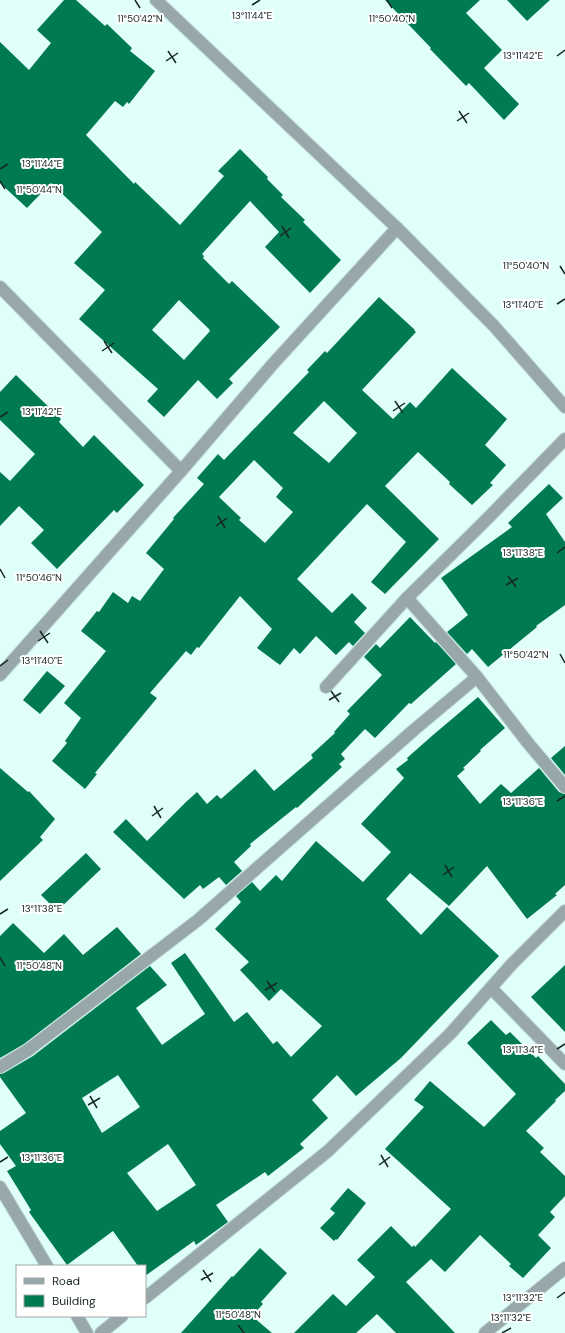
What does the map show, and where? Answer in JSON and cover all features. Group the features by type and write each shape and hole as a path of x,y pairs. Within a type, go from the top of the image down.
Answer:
{"street":[{"path":"156,0 397,228 494,326 565,406"},
{"path":"0,675 272,365 397,228"},
{"path":"2,293 181,470"},
{"path":"326,687 407,598 565,439"},
{"path":"407,598 477,677 528,744 565,787"},
{"path":"0,1067 28,1050 198,920 415,729 477,677"},
{"path":"146,1297 328,1151 450,1034 510,965 565,911"},
{"path":"491,988 565,1064"},
{"path":"0,1188 46,1265"},
{"path":"485,1333 565,1268"},
{"path":"78,1317 87,1333"},
{"path":"101,1333 121,1317"}],"building":[{"path":"64,0 76,0 105,26 107,24 132,48 130,51 155,71 129,104 127,102 123,107 115,101 86,135 134,184 135,182 180,225 224,176 218,171 240,149 268,177 267,179 283,195 281,197 305,220 303,222 341,260 310,293 265,247 279,232 250,201 202,254 204,256 203,258 229,284 232,281 280,327 229,379 233,383 217,399 198,380 164,417 147,401 158,389 79,319 105,290 74,263 102,232 51,183 27,208 0,183 0,42 29,70 51,43 37,30","holes":["179,300 210,331 184,360 152,330"]},
{"path":"385,0 480,0 466,13 502,50 484,68 519,104 504,120 469,83 466,86"},
{"path":"507,0 550,0 527,21"},
{"path":"379,297 416,332 362,390 393,419 410,402 416,408 452,368 507,419 485,445 506,465 490,483 493,485 472,505 418,452 385,486 439,539 385,594 371,582 406,542 367,504 297,579 332,613 352,593 367,608 354,622 365,633 353,646 349,642 336,655 316,636 300,654 294,648 280,665 257,648 272,629 240,596 199,648 197,647 191,655 186,651 150,693 157,698 95,773 97,774 85,789 52,761 67,743 65,741 81,718 64,703 106,651 81,631 97,611 99,612 113,592 128,603 132,596 140,601 164,569 146,553 174,519 173,518 204,484 197,478 218,454 224,460 309,372 307,370 325,351 327,353","holes":["324,401 357,433 329,463 293,433","254,460 283,488 276,497 293,512 265,543 239,520 241,518 219,497"]},
{"path":"16,375 61,419 59,422 83,447 94,435 144,485 117,513 114,510 57,569 31,543 44,530 19,506 0,526 0,472 10,481 35,454 0,420 0,392"},
{"path":"549,484 563,498 546,514 565,542 565,605 536,626 537,627 488,667 472,649 467,654 447,632 468,615 441,578 512,527 508,523"},
{"path":"410,617 456,664 411,704 409,703 375,738 365,729 341,754 345,759 339,764 342,767 297,808 296,807 250,844 251,846 234,862 242,871 226,885 219,877 203,889 200,885 184,899 113,832 126,819 147,841 197,792 207,804 217,795 221,799 255,769 274,791 313,758 311,755 335,733 334,732 350,714 347,711 382,675 364,657 376,644 380,648"},
{"path":"47,671 65,686 40,714 23,700"},
{"path":"478,697 505,728 480,750 481,751 463,768 465,769 457,776 480,804 501,784 511,793 539,768 559,792 565,794 565,885 555,894 557,895 527,919 487,866 449,906 410,873 386,899 421,935 447,907 499,956 401,1058 356,1096 337,1075 312,1100 328,1118 300,1144 304,1148 268,1176 265,1172 216,1205 228,1222 196,1245 194,1241 146,1275 146,1265 137,1265 113,1231 67,1265 29,1212 31,1210 7,1171 16,1166 0,1144 0,1131 26,1113 0,1077 0,1074 33,1056 150,966 167,985 136,1008 162,1045 205,1014 171,963 185,953 234,1022 247,1012 273,1044 277,1041 291,1057 322,1026 281,989 269,1001 240,970 249,962 215,929 241,902 236,896 252,882 260,891 276,875 282,881 316,841 363,882 391,852 361,824 404,778 396,769 408,760 407,758","holes":["118,1075 140,1107 102,1133 82,1098","168,1144 196,1185 157,1211 127,1173"]},
{"path":"565,746 565,775 551,758"},
{"path":"0,768 28,792 29,791 55,819 40,837 43,840 0,881"},
{"path":"86,853 101,869 57,911 41,895"},
{"path":"13,923 44,953 64,934 83,955 117,927 141,954 24,1044 0,1058 0,936"},
{"path":"565,965 565,1032 531,997"},
{"path":"491,1020 506,1035 510,1032 536,1058 538,1056 565,1084 565,1091 526,1131 544,1148 540,1152 565,1176 565,1196 550,1212 555,1217 538,1235 551,1248 523,1278 509,1266 511,1264 480,1235 445,1272 431,1259 406,1282 455,1333 396,1333 377,1314 356,1333 294,1333 333,1294 346,1306 375,1277 357,1260 391,1226 412,1247 414,1245 415,1247 451,1209 385,1149 424,1107 414,1100 430,1081 484,1127 516,1094 467,1043"},
{"path":"348,1188 366,1203 337,1240 336,1239 334,1241 320,1228 335,1213 330,1209"},
{"path":"260,1248 287,1273 261,1302 263,1304 252,1316 272,1333 181,1333 232,1276 233,1277"}]}
